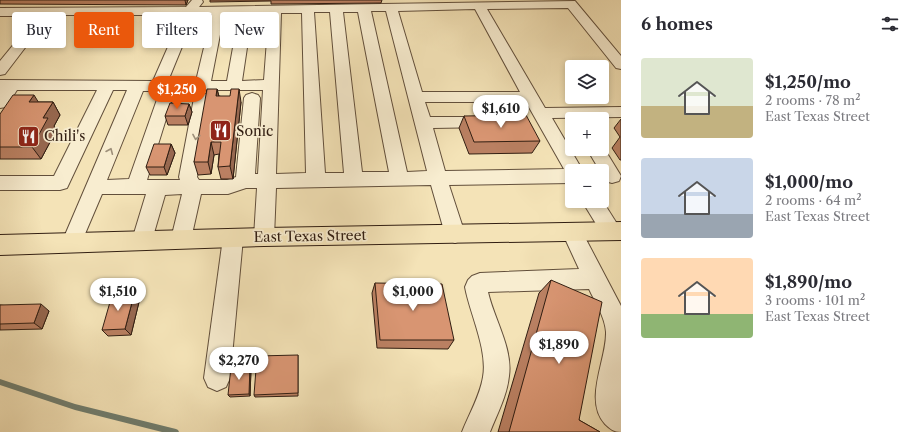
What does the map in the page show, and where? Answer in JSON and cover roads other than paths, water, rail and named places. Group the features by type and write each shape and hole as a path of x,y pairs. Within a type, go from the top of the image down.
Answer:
{"main road":[{"name":"East Texas Street","path":"0,245 264,237 616,231"}],"lane":[{"path":"46,12 194,5 219,10 275,10 479,6 569,2 621,65"},
{"path":"136,186 164,86 194,5"},
{"path":"479,6 532,97 539,119 569,164"},
{"path":"390,7 455,234"},
{"path":"336,8 354,179"},
{"path":"364,8 399,178"},
{"path":"308,9 316,180"},
{"path":"181,239 193,187 188,177 219,10"},
{"path":"234,86 246,10"},
{"path":"264,237 275,10"},
{"path":"0,12 12,12"},
{"path":"0,71 18,48"},
{"path":"0,102 6,85 164,86 203,90 252,98 271,91"},
{"path":"0,183 60,183 107,86"},
{"path":"72,242 136,86"},
{"path":"203,90 234,86 271,91"},
{"path":"416,97 532,97"},
{"path":"245,181 252,98"},
{"path":"609,113 621,112"},
{"path":"539,119 565,117"},
{"path":"423,123 507,122"},
{"path":"600,156 612,176"},
{"path":"95,187 228,187 245,181 267,180 565,176"},
{"path":"142,240 157,188"},
{"path":"598,208 616,231"},
{"path":"572,232 615,319 618,332 608,399 612,412 621,420"},
{"path":"217,378 233,238"},
{"path":"476,432 494,386 497,372 495,357 476,287 480,283 489,282 595,279"}],"waterway":[{"path":"0,382 75,407 176,432"}],"place":[{"name":"Sonic","path":"221,131"},
{"name":"Chili's","path":"28,136"}]}
